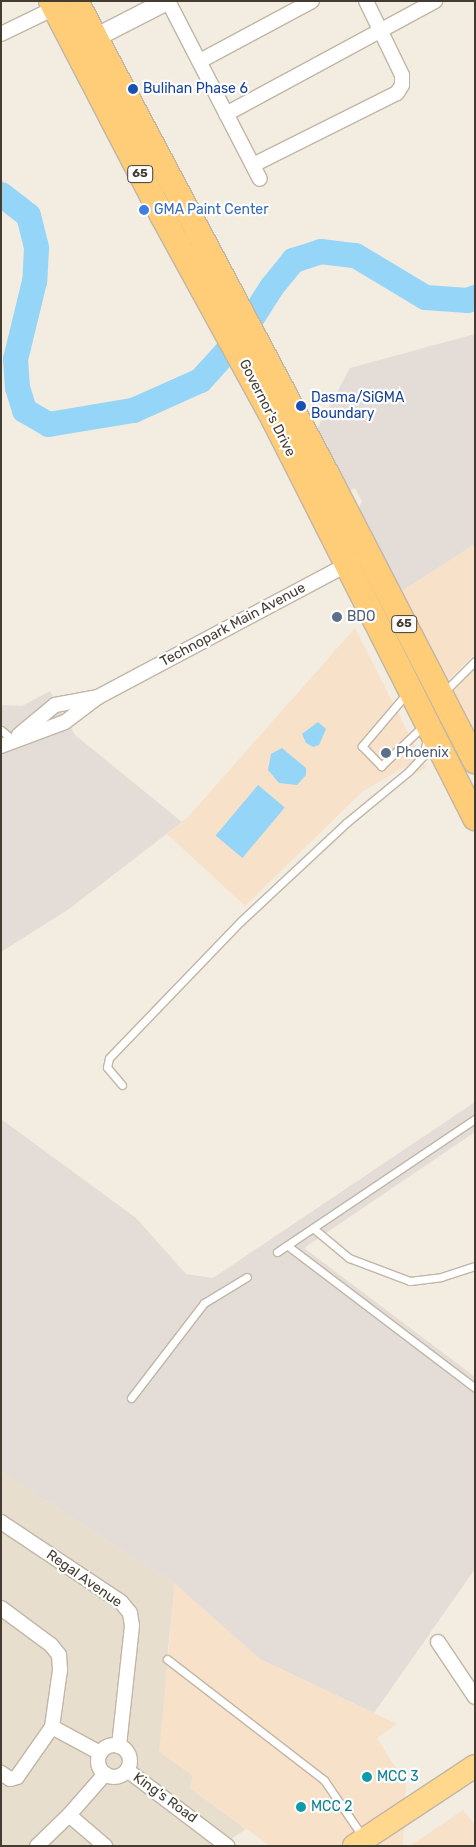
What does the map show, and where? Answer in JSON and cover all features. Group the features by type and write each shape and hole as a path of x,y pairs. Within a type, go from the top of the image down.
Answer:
{"highway":[{"name":"Governor's Drive","path":"63,3 283,416 368,553 475,761"},
{"name":"Governor's Drive","path":"283,416 345,566 475,818"}],"main road":[{"path":"359,1842 475,1766"}],"street":[{"path":"85,43 168,1 260,179"},
{"path":"200,61 312,1"},
{"path":"253,166 396,93 402,85 402,75 366,1"},
{"path":"226,114 435,1"},
{"path":"1,34 63,3"},
{"name":"Technopark Main Avenue","path":"7,743 65,722 98,697 368,553"},
{"name":"Technopark Main Avenue","path":"7,743 55,705 98,697"},
{"name":"Regal Avenue","path":"1,1522 122,1602 130,1613 132,1626 119,1746"},
{"path":"1,1608 51,1645 59,1655 60,1670 52,1727 17,1777 10,1779 1,1773"},
{"path":"438,1642 475,1697"},
{"path":"52,1727 100,1754"},
{"path":"108,1746 119,1746 128,1754 127,1770 114,1777 105,1774 98,1762 100,1754 108,1746"},
{"name":"King's Road","path":"127,1770 227,1846"},
{"path":"37,1846 69,1815 105,1774"},
{"path":"69,1815 105,1846"},
{"name":"King's Road","path":"204,1827 215,1846"}],"lane":[{"path":"441,695 475,662"},
{"path":"409,691 362,746 381,766 427,726"},
{"path":"122,1085 108,1067 109,1058 241,921 346,823 409,771 423,756 427,726"},
{"path":"1,730 7,743"},
{"path":"277,1252 475,1118"},
{"path":"313,1228 349,1258 410,1281 441,1277 475,1266"},
{"path":"288,1246 475,1388"},
{"path":"131,1398 204,1303 247,1277"},
{"path":"167,1659 324,1780 359,1842"}],"shaded area":[{"path":"475,334 475,544 402,591 358,509 362,502 355,488 349,491 317,429 350,368"},
{"path":"475,544 475,654 448,680 402,591"},
{"path":"355,628 426,768 411,775 406,766 362,792 245,906 167,834 188,817"},
{"path":"475,670 475,733 453,691"},
{"path":"50,691 75,735 182,822 69,909 1,952 1,705 22,706"},
{"path":"475,1102 475,1132 304,1248 475,1377 475,1569 374,1713 260,1659 175,1584 1,1472 1,1119 136,1218 186,1274 213,1278"},
{"path":"1,1472 175,1584 167,1659 193,1776 190,1788 246,1829 221,1846 1,1846"},
{"path":"175,1584 260,1659 397,1724 377,1738 406,1784 403,1846 270,1846 190,1788 193,1776 159,1752"},
{"path":"463,1810 475,1825 475,1846 410,1846"}],"water":[{"path":"318,722 326,729 319,745 313,747 306,743 302,734"},
{"path":"282,748 306,768 306,775 297,785 279,783 268,770 271,754"},
{"path":"258,785 285,807 242,858 216,836"}],"waterway":[{"path":"1,194 28,215 36,248 34,281 15,359 17,387 24,410 48,424 133,410 200,380 240,336 271,287 293,260 320,251 355,255 425,297 467,300 475,297"}],"place":[{"name":"Bulihan Phase 6","path":"133,89"},
{"name":"GMA Paint Center","path":"144,210"},
{"name":"Dasma/SiGMA Boundary","path":"301,406"},
{"name":"BDO","path":"337,617"},
{"name":"Phoenix","path":"386,753"},
{"name":"MCC 3","path":"367,1777"},
{"name":"MCC 2","path":"301,1807"}]}
